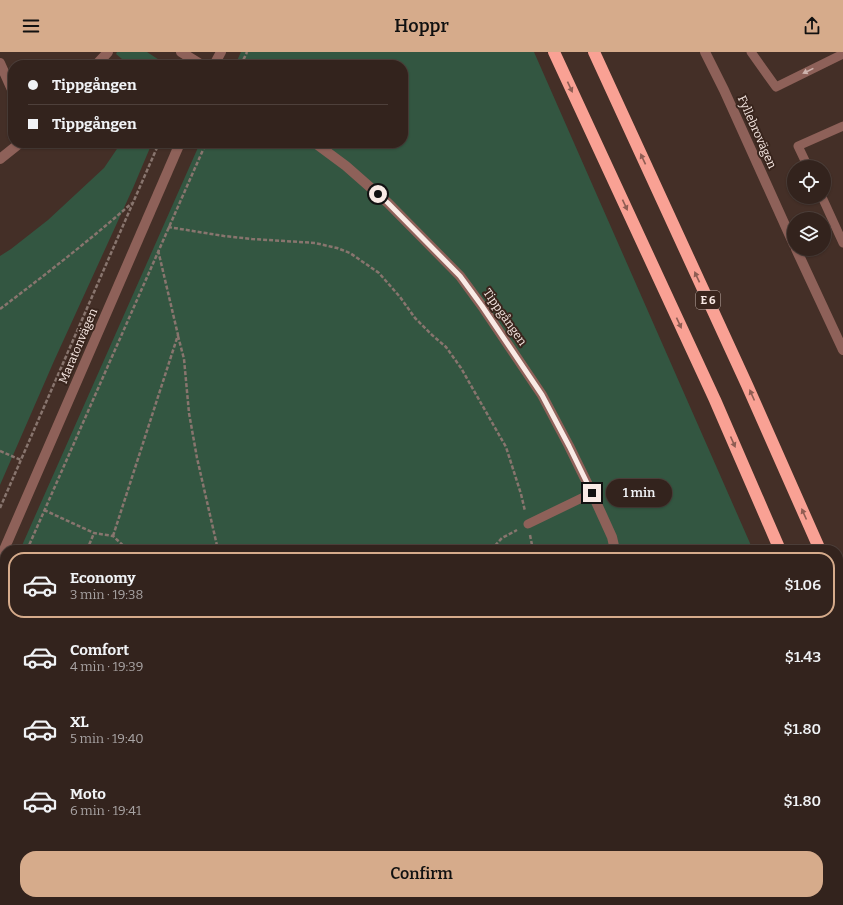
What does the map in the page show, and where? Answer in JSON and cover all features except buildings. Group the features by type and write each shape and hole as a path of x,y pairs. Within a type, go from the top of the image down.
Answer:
{"highway":[{"path":"554,52 712,393 778,545"},
{"name":"E 6","path":"594,52 747,385 818,545"}],"street":[{"path":"101,60 108,52"},
{"path":"181,52 194,60"},
{"name":"Fyllebrovägen","path":"705,52 724,90 787,230"},
{"path":"0,63 8,81"},
{"path":"0,159 14,148"},
{"name":"Maratonvägen","path":"6,545 178,148"},
{"name":"Tippgången","path":"322,148 346,166 388,203 460,276 542,395 592,493 612,537 614,545"},
{"path":"799,256 843,350"}],"lane":[{"path":"751,52 776,87 843,54"},
{"path":"805,160 798,146 843,126"},
{"path":"825,204 843,243"},
{"path":"528,524 592,493"}],"path":[{"path":"0,508 157,148"},
{"path":"29,545 204,148"},
{"path":"0,309 60,263 134,201"},
{"path":"168,227 224,236 315,243 337,248 350,253 379,273 400,297 415,318 432,335 446,346 461,368 506,447 521,494 532,545"},
{"path":"158,250 184,359 189,413 197,458 217,545"},
{"path":"113,536 178,335"},
{"path":"0,451 21,460"},
{"path":"44,510 94,533 113,536 123,545"},
{"path":"496,545 502,538 528,524"},
{"path":"89,545 94,533"}],"green space":[{"path":"117,52 147,52 159,60 123,60 116,54"},
{"path":"241,52 534,52 751,545 22,545 198,148 408,148 408,60 237,60"},
{"path":"118,148 150,148 0,485 0,256 48,220 104,168"}],"route":[{"path":"378,194 460,276 482,306 542,395 592,493"}]}
